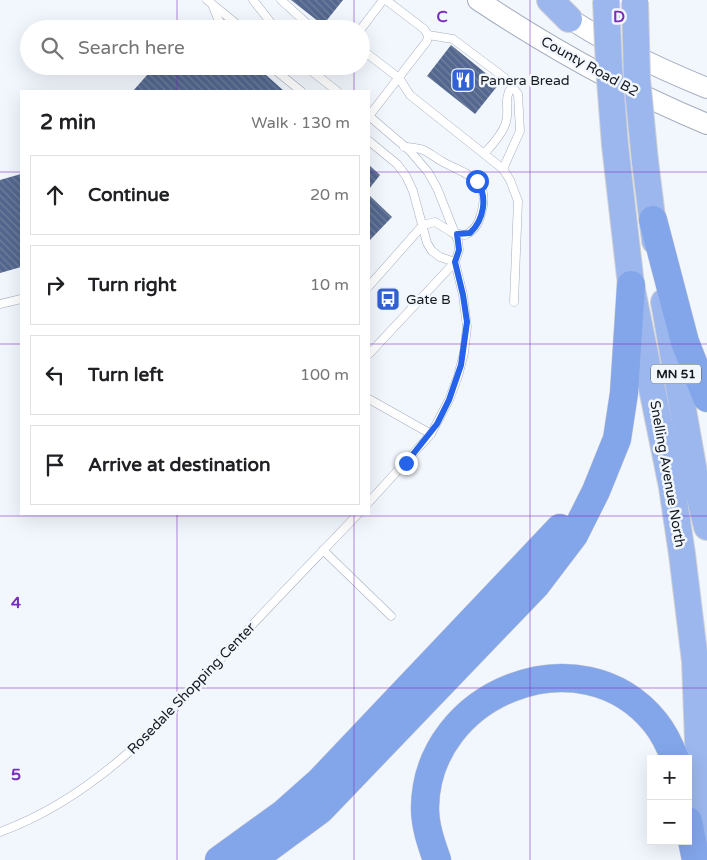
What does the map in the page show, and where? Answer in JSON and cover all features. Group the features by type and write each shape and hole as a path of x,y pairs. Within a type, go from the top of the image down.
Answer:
{"highway":[{"path":"550,0 569,19"},
{"name":"Snelling Avenue North","path":"606,0 615,145 631,285 672,487 695,662 700,794 700,860"},
{"name":"Snelling Avenue North","path":"635,1 637,79 660,283 696,478 707,527"},
{"path":"653,220 685,342 707,398"},
{"path":"252,860 320,810 536,585 574,534 596,491 617,439 624,393 631,285"},
{"path":"219,860 284,813 320,781 596,491"},
{"path":"436,860 429,837 425,806 428,783 435,760 446,739 460,721 475,707 495,694 517,685 562,678 584,680 606,686 624,694 656,722 668,741 673,755"},
{"path":"692,840 696,860"}],"street":[{"name":"County Road B2","path":"478,0 589,68 677,112 707,124"},
{"path":"541,0 588,31 641,60 707,88"}],"lane":[{"path":"253,0 269,20"},
{"path":"280,0 303,20"},
{"path":"368,20 385,0 424,29 428,35 427,41 370,115"},
{"path":"210,1 219,20"},
{"path":"210,1 232,20"},
{"path":"428,35 453,38 505,78 518,94 520,130 503,169"},
{"path":"370,56 398,78 410,95 503,169 510,180 518,201 514,302"},
{"path":"281,75 300,90"},
{"path":"317,75 336,90"},
{"path":"484,154 500,135 506,123 506,94 512,86"},
{"path":"370,117 424,166 433,179 457,234 459,250 455,262 370,353"},
{"path":"370,141 397,164 406,176 416,200 432,251 440,257 455,262"},
{"path":"370,285 423,225 436,222 457,234 470,233 479,221 484,201 479,183 470,174 441,161 426,150 404,147"},
{"path":"370,501 431,434 442,416 454,387 465,344 466,314 455,262"},
{"path":"0,304 20,299"},
{"path":"370,400 431,434"},
{"name":"Rosedale Shopping Center","path":"0,832 60,804 92,783 123,759 190,692 357,515"},
{"path":"323,550 391,616"}],"building":[{"path":"291,0 343,0 327,20 317,20"},
{"name":"Panera Bread","path":"451,45 499,84 475,114 427,76"},
{"path":"147,75 266,75 283,90 134,90"},
{"path":"370,166 380,175 370,188"},
{"path":"20,174 20,267 0,273 0,180"},
{"path":"370,196 392,217 370,240"}],"place":[{"name":"Panera Bread","path":"463,80"},
{"name":"Gate B","path":"388,299"}],"route":[{"path":"406,463 431,434 437,424 449,400 461,365 467,322 455,262 459,250 457,234 465,235 470,233 479,221 484,201 477,181"}]}
